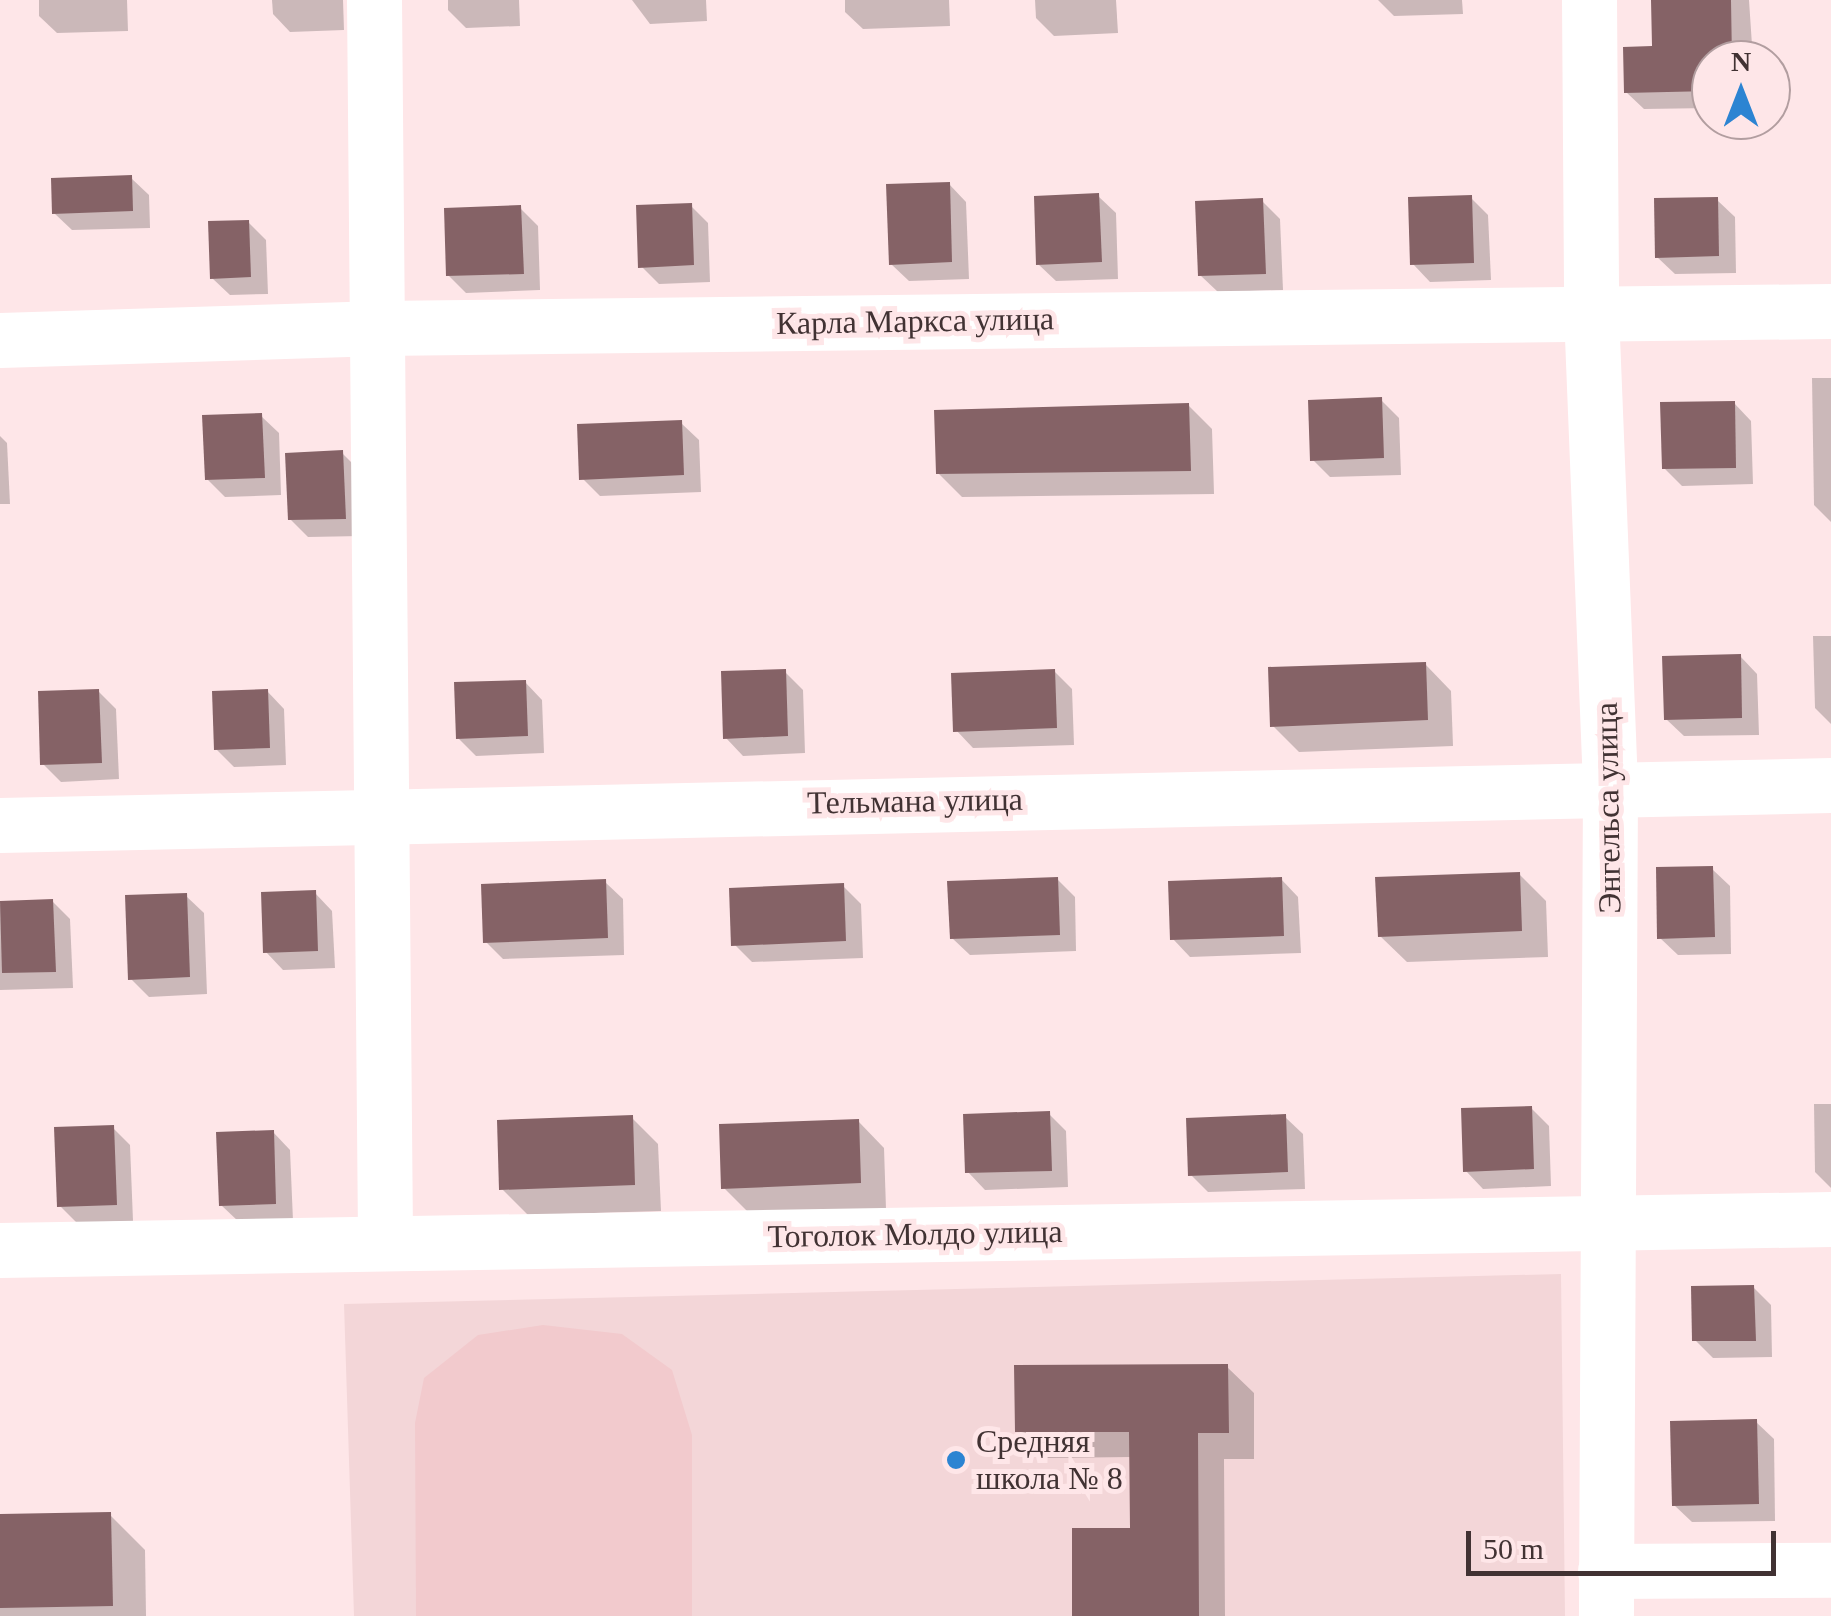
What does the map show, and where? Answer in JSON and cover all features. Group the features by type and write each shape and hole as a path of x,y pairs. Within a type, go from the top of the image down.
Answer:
{"street":[{"path":"374,0 385,812 385,1240"},
{"name":"Энгельса улица","path":"1590,0 1591,312 1610,786 1605,1594"},
{"name":"Карла Маркса улица","path":"0,340 378,328 1831,310"},
{"name":"Тельмана улица","path":"0,825 385,812 1610,786 1831,785"},
{"name":"Тоголок Молдо улица","path":"0,1250 385,1240 1831,1219"},
{"path":"1605,1594 1831,1570"}],"shaded area":[{"name":"Средняя школа № 8","path":"1561,1274 1565,1616 354,1616 344,1304"},
{"path":"543,1325 622,1334 672,1370 692,1435 692,1616 416,1616 415,1423 424,1378 478,1335"}],"building":[{"path":"1651,0 1731,0 1732,40 1691,40 1691,91 1624,93 1623,47 1652,46"},
{"path":"132,175 133,211 52,214 51,178"},
{"path":"950,182 952,262 889,265 886,184"},
{"path":"1099,193 1102,262 1036,265 1034,196"},
{"path":"1472,195 1474,263 1410,265 1408,197"},
{"path":"1718,197 1719,256 1655,258 1654,198"},
{"path":"1263,198 1266,274 1198,276 1195,201"},
{"path":"692,203 694,265 638,268 636,205"},
{"path":"521,205 524,274 446,276 444,208"},
{"path":"249,220 251,277 210,279 208,221"},
{"path":"1382,397 1384,458 1310,461 1308,400"},
{"path":"1735,401 1736,468 1662,469 1660,402"},
{"path":"1189,403 1191,471 936,474 934,410"},
{"path":"262,413 265,478 205,480 202,415"},
{"path":"682,420 684,475 579,480 577,424"},
{"path":"343,450 346,519 288,520 285,453"},
{"path":"1741,654 1742,718 1664,720 1662,656"},
{"path":"1426,662 1428,720 1270,727 1268,667"},
{"path":"786,669 788,736 723,739 721,671"},
{"path":"1055,669 1057,728 953,732 951,673"},
{"path":"526,680 528,736 456,739 454,682"},
{"path":"99,689 102,763 40,765 38,691"},
{"path":"268,689 270,748 214,750 212,691"},
{"path":"1713,866 1715,937 1657,939 1656,867"},
{"path":"1520,872 1522,931 1378,937 1375,877"},
{"path":"1058,877 1060,935 950,939 947,881"},
{"path":"1282,877 1284,936 1170,940 1168,881"},
{"path":"606,879 608,938 483,943 481,884"},
{"path":"844,883 846,941 731,946 729,888"},
{"path":"316,890 318,951 263,953 261,892"},
{"path":"187,893 190,977 128,980 125,895"},
{"path":"53,899 56,972 2,973 0,901"},
{"path":"1532,1106 1534,1169 1463,1172 1461,1108"},
{"path":"1050,1111 1052,1171 965,1173 963,1114"},
{"path":"1286,1114 1288,1172 1188,1176 1186,1118"},
{"path":"633,1115 635,1185 499,1190 497,1120"},
{"path":"859,1119 861,1183 721,1189 719,1124"},
{"path":"114,1125 117,1205 57,1207 54,1127"},
{"path":"274,1130 276,1204 219,1206 216,1132"},
{"path":"1754,1285 1756,1341 1692,1341 1691,1286"},
{"path":"1228,1364 1229,1433 1198,1433 1199,1616 1072,1616 1072,1528 1130,1528 1129,1432 1015,1432 1014,1365"},
{"path":"1757,1419 1759,1504 1672,1506 1670,1421"},
{"path":"111,1512 113,1606 0,1608 0,1514"}],"place":[{"name":"Средняя школа № 8","path":"956,1460"}]}
